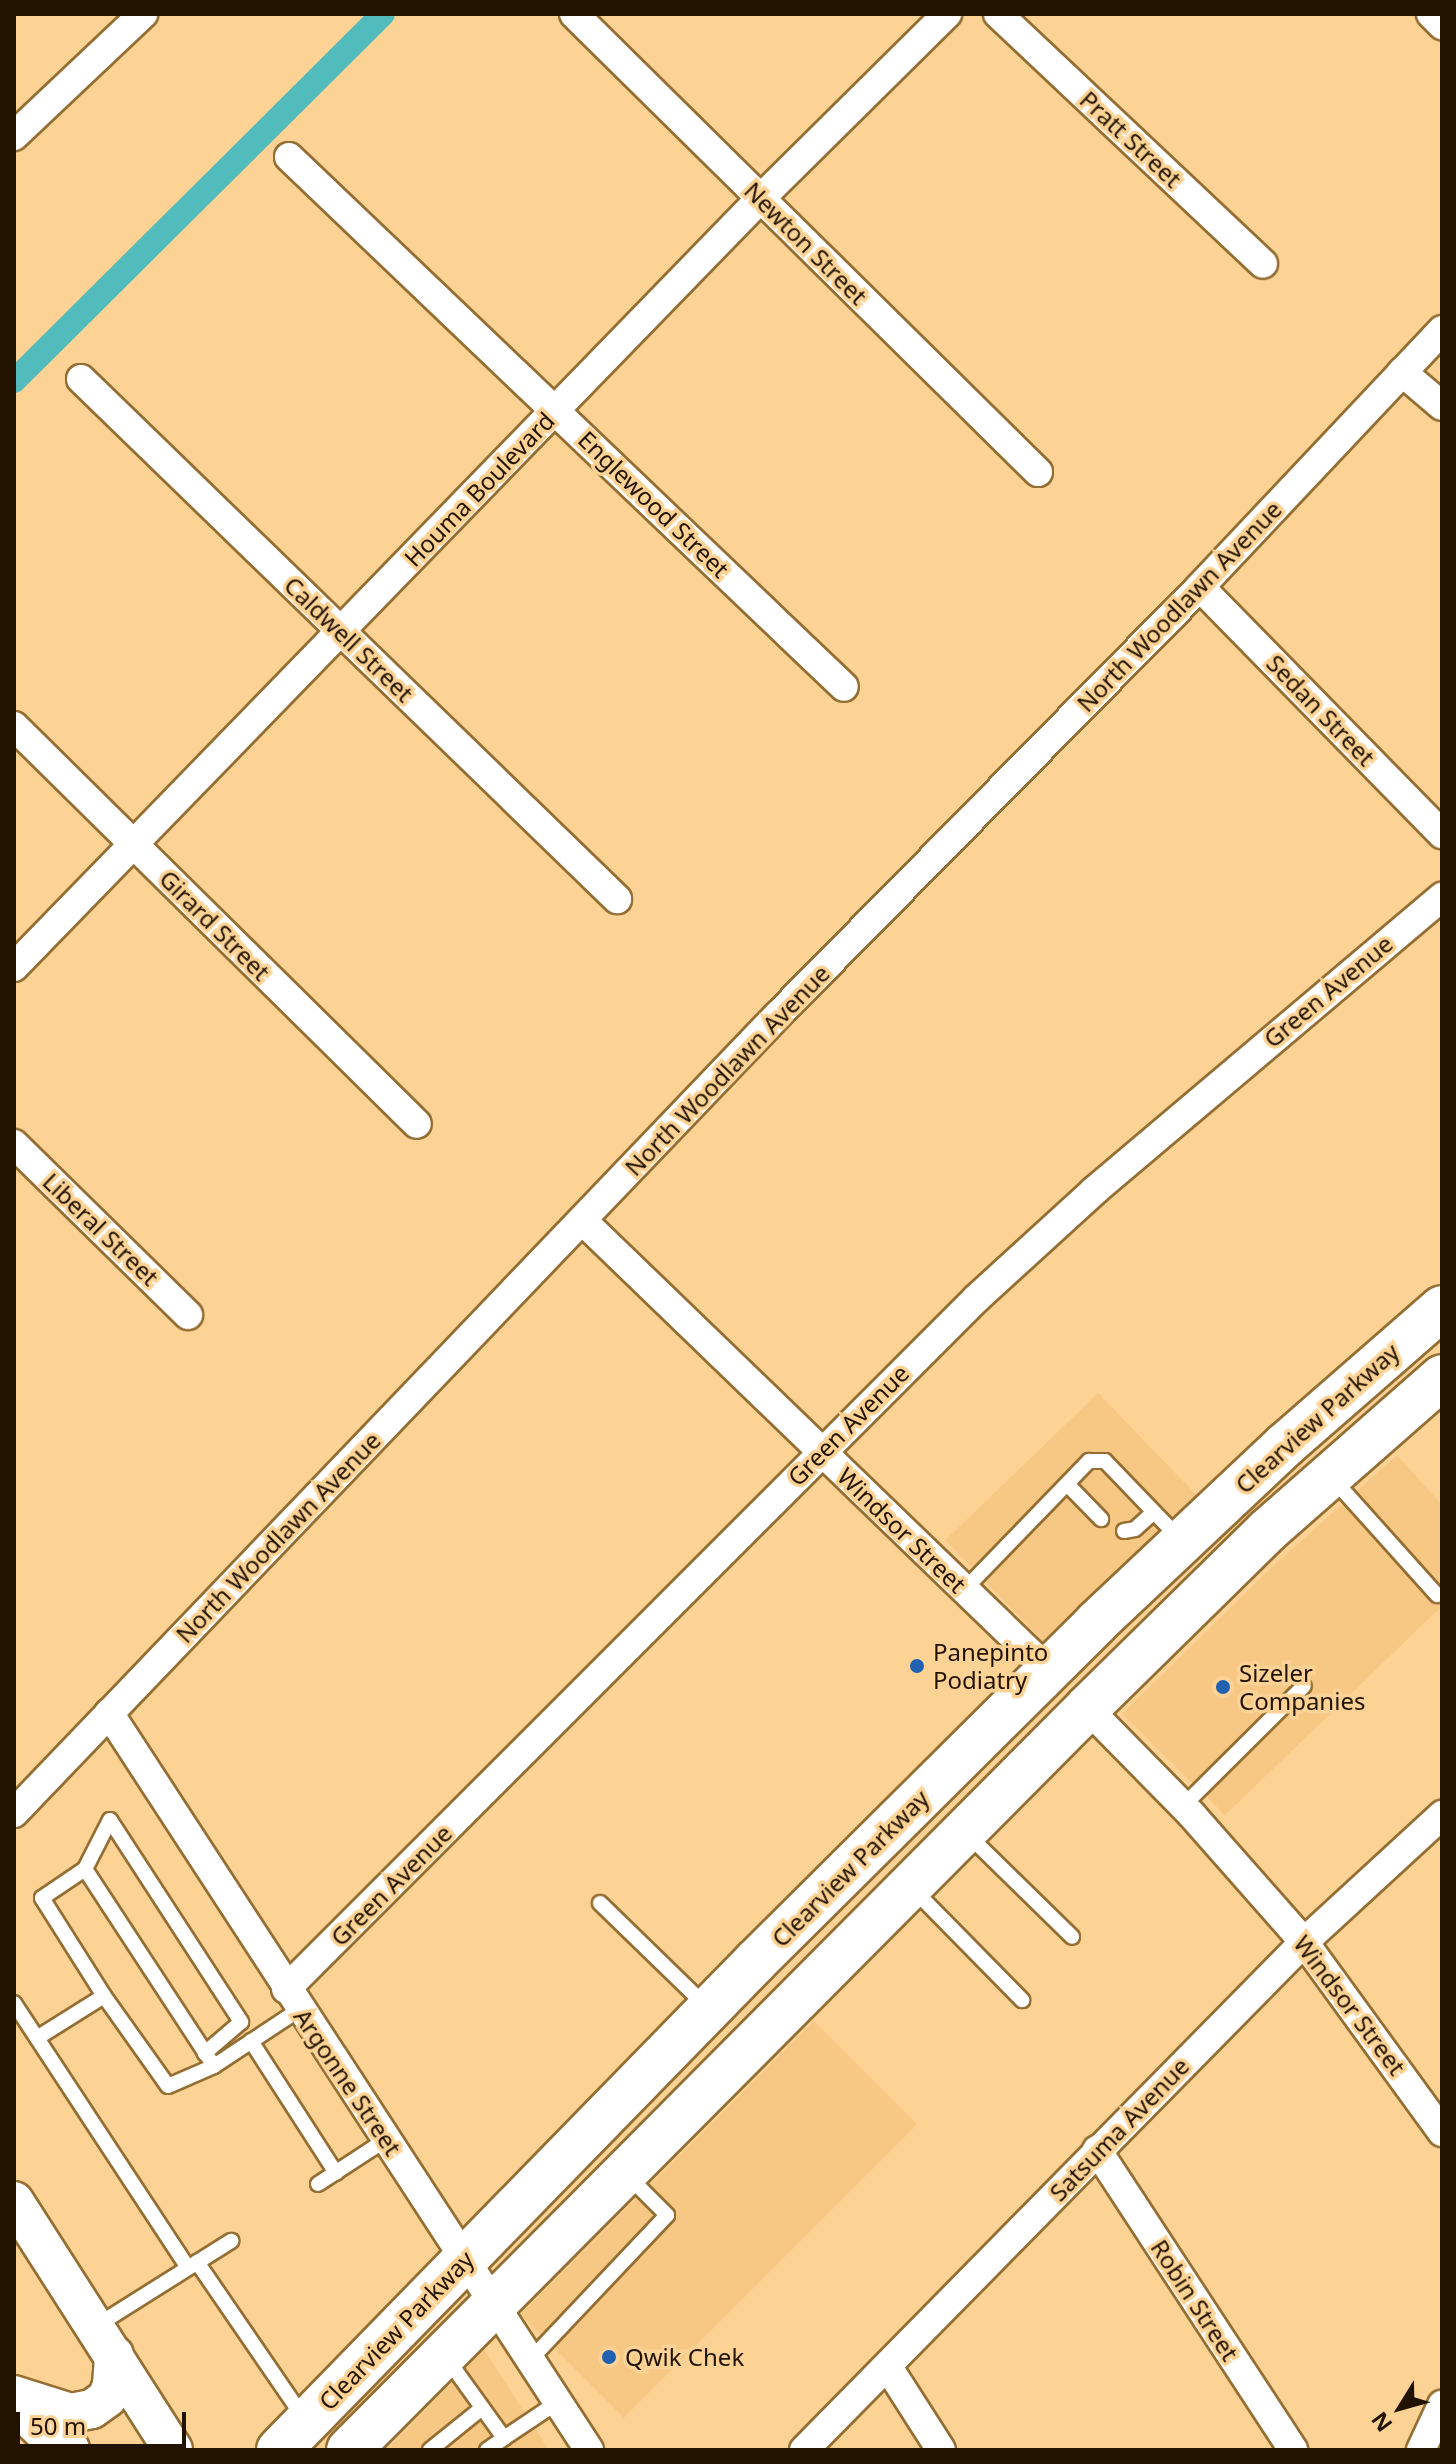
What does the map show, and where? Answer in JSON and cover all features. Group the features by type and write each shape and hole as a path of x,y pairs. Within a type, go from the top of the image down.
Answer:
{"highway":[{"name":"Clearview Parkway","path":"293,2436 709,2009 1123,1597 1168,1526 1442,1308"},
{"name":"Clearview Parkway","path":"349,2450 494,2300 1267,1531 1442,1377"},
{"path":"1087,1708 1078,1695 1076,1682 1082,1670 1125,1627 1123,1597"},
{"path":"1013,1782 1011,1757 1051,1714 1059,1699 1057,1684 1049,1671"},
{"path":"14,2400 67,2450"}],"main road":[{"path":"14,2201 173,2450"},
{"path":"14,2400 71,2413 92,2409 107,2398 112,2385 104,2341"},
{"path":"14,2400 42,2450"}],"street":[{"path":"14,136 143,14"},
{"name":"Newton Street","path":"574,14 1038,472"},
{"name":"Houma Boulevard","path":"14,967 135,846 761,198 947,14"},
{"name":"Pratt Street","path":"998,14 1263,264"},
{"path":"1431,14 1442,25"},
{"name":"Englewood Street","path":"289,157 844,687"},
{"name":"North Woodlawn Avenue","path":"14,1813 779,1014 1200,587 1442,330"},
{"path":"1402,372 1442,406"},
{"name":"Caldwell Street","path":"81,379 617,899"},
{"name":"Sedan Street","path":"1200,587 1442,834"},
{"name":"Girard Street","path":"14,726 417,1124"},
{"name":"Green Avenue","path":"293,1999 820,1452 977,1298 1094,1191 1442,897"},
{"name":"Liberal Street","path":"14,1144 188,1315"},
{"name":"Windsor Street","path":"583,1221 1049,1671"},
{"name":"Windsor Street","path":"1087,1708 1183,1806 1304,1942 1442,2132"},
{"name":"Argonne Street","path":"109,1713 589,2450"},
{"name":"Satsuma Avenue","path":"804,2450 1304,1942 1442,1815"},
{"name":"Robin Street","path":"1097,2150 1293,2450"},
{"path":"888,2367 941,2450"},
{"path":"1421,2450 1442,2405"}],"lane":[{"path":"964,1590 1089,1461 1105,1461 1168,1526"},
{"path":"1330,1475 1437,1595"},
{"path":"1067,1484 1101,1519"},
{"path":"1124,1531 1168,1526"},
{"path":"1183,1806 1304,1686"},
{"path":"209,2060 241,2022 110,1820 85,1869 42,1898 104,1996 168,2086 209,2060 251,2041 293,1999"},
{"path":"965,1831 1072,1937"},
{"path":"85,1869 209,2060"},
{"path":"910,1886 1022,2000"},
{"path":"600,1903 709,2009"},
{"path":"37,2038 104,1996"},
{"path":"14,2003 192,2265 293,2436"},
{"path":"251,2041 336,2173"},
{"path":"318,2184 387,2139"},
{"path":"531,2359 667,2215 623,2171"},
{"path":"104,2341 192,2265 231,2241"},
{"path":"443,2353 504,2438"},
{"path":"487,2450 558,2402"},
{"path":"440,2447 482,2408"}],"shaded area":[{"path":"1098,1393 1198,1497 1046,1644 945,1540"},
{"path":"1397,1455 1442,1505 1442,1606 1225,1815 1122,1714 1272,1567"},
{"path":"814,2021 917,2124 624,2418 521,2314"},
{"path":"484,2350 549,2450 387,2450"}],"waterway":[{"path":"14,381 383,14"}],"place":[{"name":"Panepinto Podiatry","path":"917,1666"},
{"name":"Sizeler Companies","path":"1223,1687"},
{"name":"Qwik Chek","path":"609,2357"}]}
